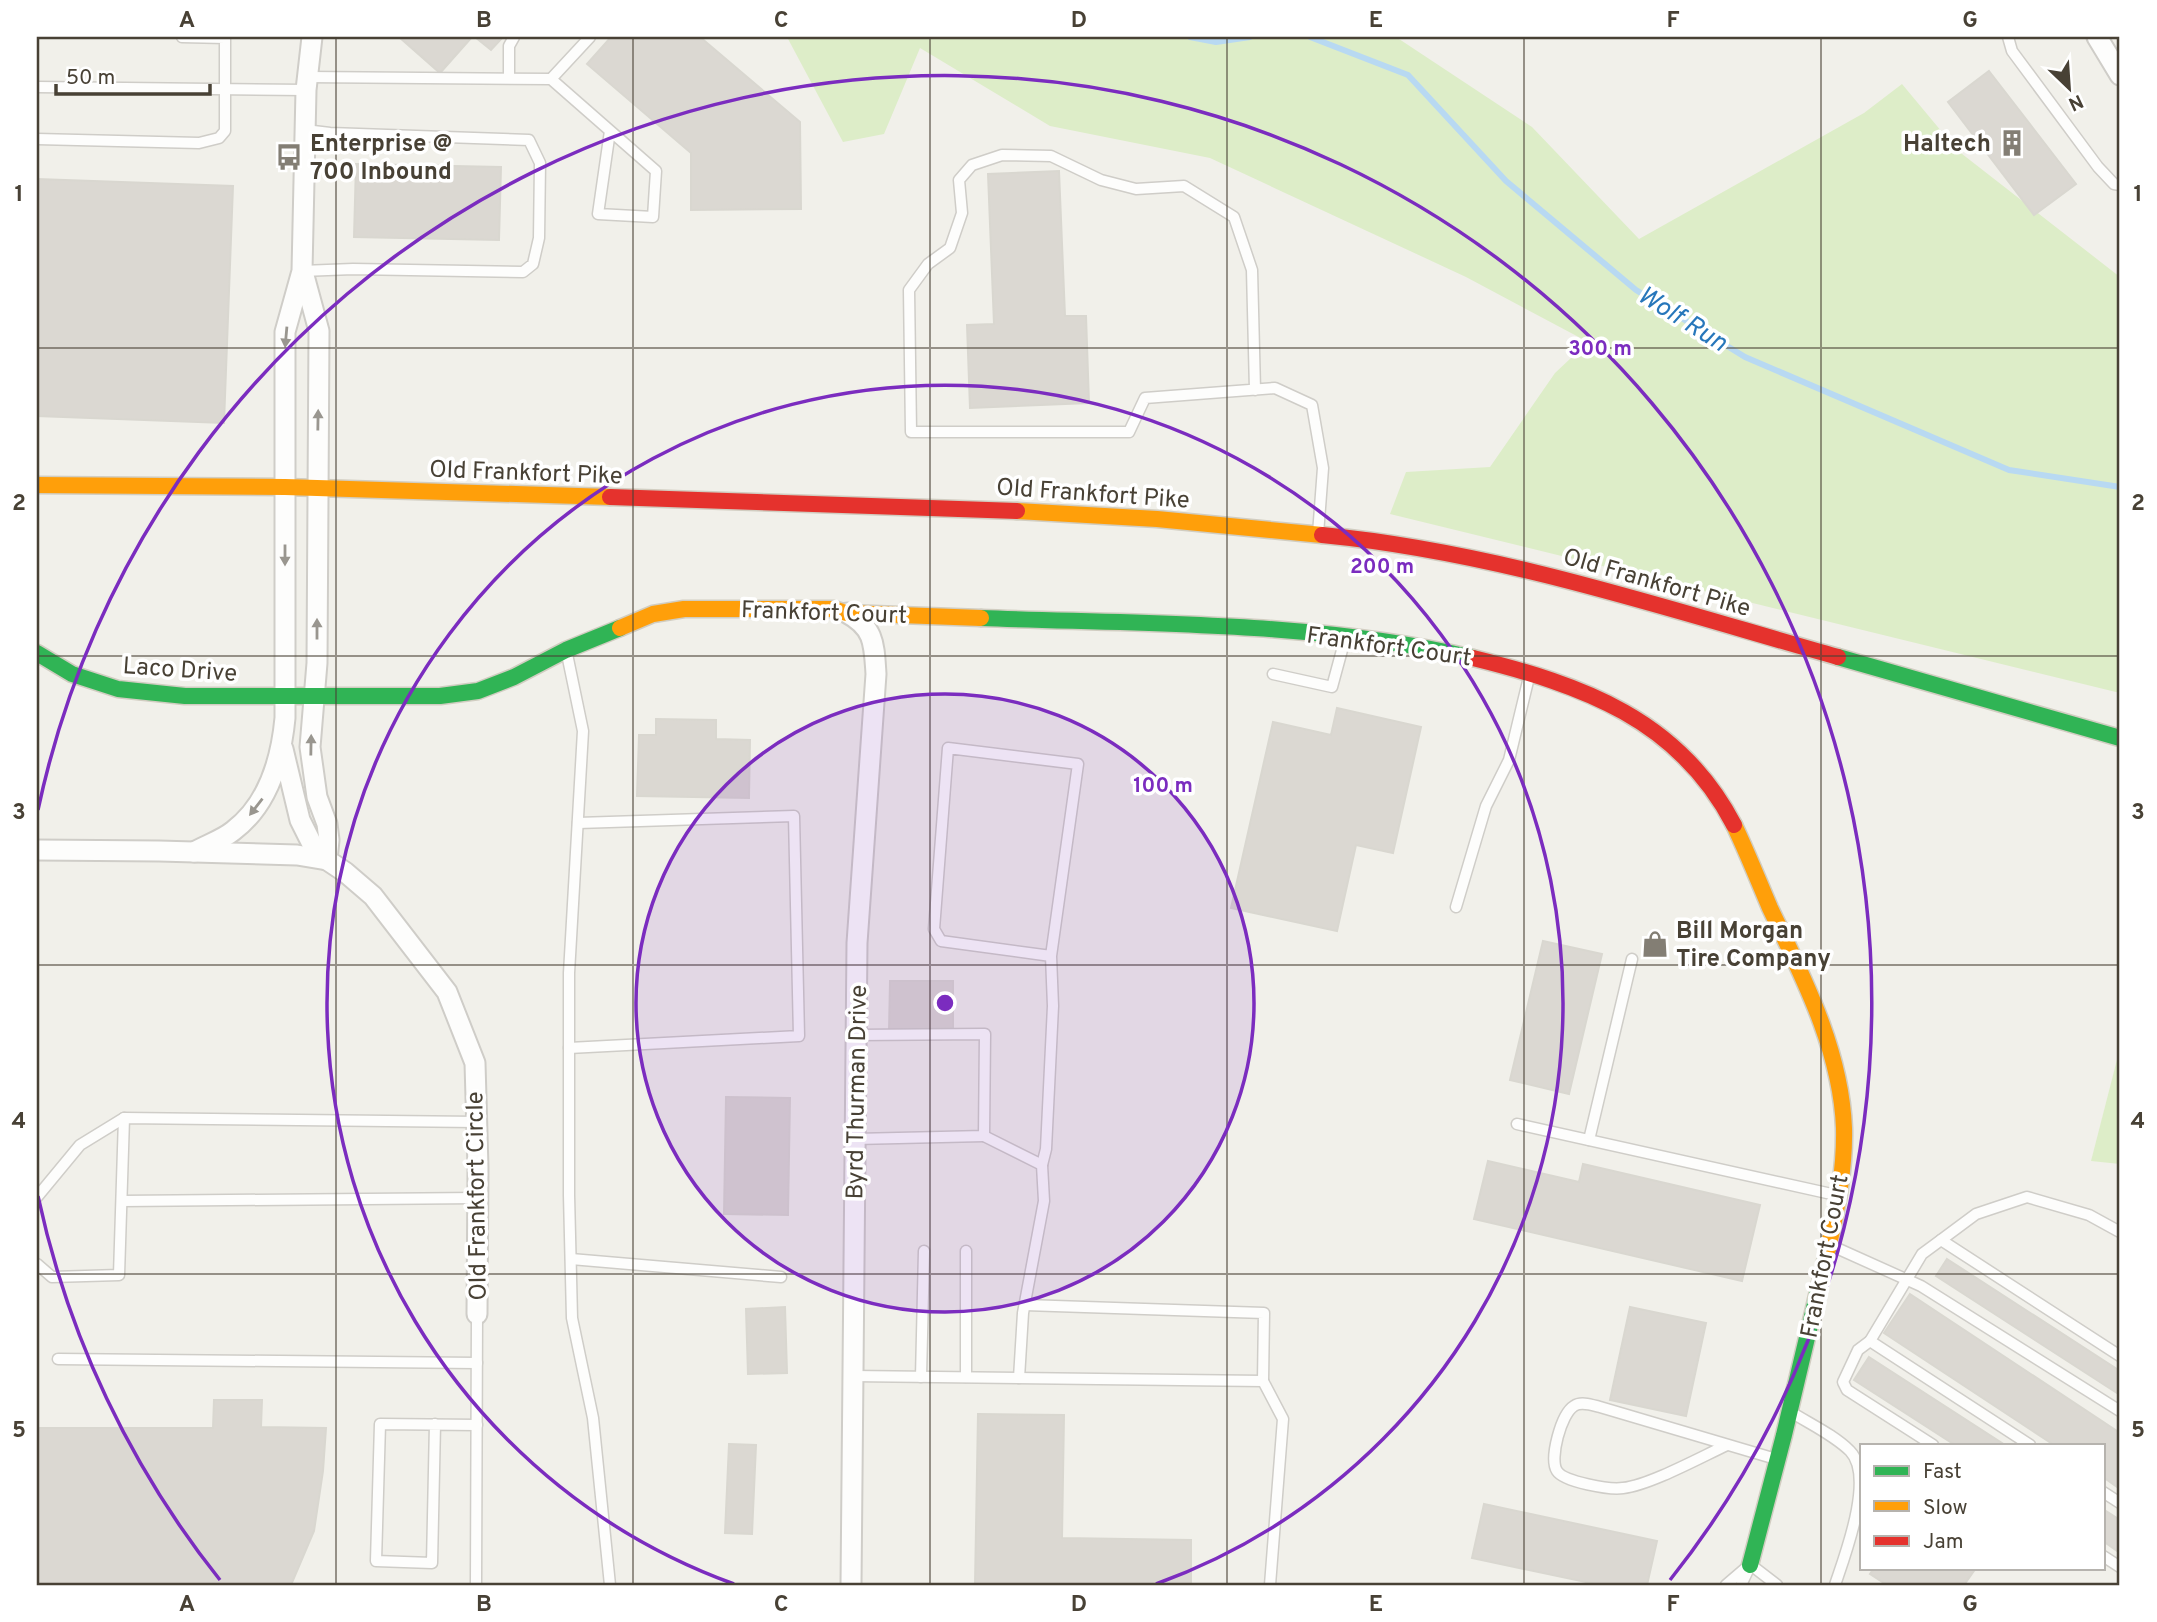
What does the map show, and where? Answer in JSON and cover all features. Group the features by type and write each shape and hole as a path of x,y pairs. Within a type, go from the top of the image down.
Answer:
{"street":[{"path":"194,852 232,832 262,800 282,744 285,696 285,332 302,271 307,83 312,37"},
{"path":"2097,37 2120,75"},
{"path":"302,271 319,331 317,663 310,747 317,797 327,824 327,860"},
{"name":"Old Frankfort Pike","path":"37,485 285,486 1030,511 1157,519 1318,535 1440,551 1546,574 2120,738"},
{"name":"Frankfort Court","path":"285,696 440,696 478,691 653,614 684,609 834,609 846,613 1248,628 1364,638 1451,652 1530,673 1610,701 1656,732 1693,766 1724,806 1809,991 1827,1042 1841,1100 1844,1146 1840,1196 1791,1412 1750,1564"},
{"name":"Byrd Thurman Drive","path":"846,613 859,620 870,632 875,650 876,674 857,943 851,1585"},
{"name":"Laco Drive","path":"37,653 72,674 118,690 185,696 285,696"},
{"name":"Old Frankfort Circle","path":"282,744 300,820 312,844 327,860 373,895 447,992 475,1063 477,1314"},
{"name":"Old Frankfort Circle","path":"37,850 285,854 327,860"}],"lane":[{"path":"37,139 209,142 219,138 225,131 225,38 182,37"},
{"path":"509,78 509,46 514,37"},
{"path":"551,79 590,37"},
{"path":"2008,37 2012,51 2098,167 2114,184 2120,185"},
{"path":"37,87 225,88 307,83 551,79 656,171 653,217 598,214 610,131"},
{"path":"302,271 523,271 533,264 539,238 540,163 529,140 305,130"},
{"path":"1255,390 1252,270 1234,218 1184,186 1136,189 1101,180 1051,156 1002,155 972,164 959,180 962,213 950,248 928,264 909,290 911,432 1129,432 1146,398 1255,390 1275,388 1312,405 1323,468 1318,535"},
{"path":"1273,674 1332,687 1345,638"},
{"path":"566,650 583,731 569,973 572,1318 593,1418 610,1585"},
{"path":"1456,907 1486,806 1509,760 1530,673"},
{"path":"1019,1378 1025,1305 1044,1201 1042,1165 1046,1149 1053,1006 1051,956 1078,764 948,748 933,929 941,941 1051,956"},
{"path":"569,1048 799,1036 794,816 578,823"},
{"path":"1589,1140 1632,959"},
{"path":"856,1035 985,1034 984,1136"},
{"path":"37,1197 80,1144 124,1118 477,1122"},
{"path":"37,1264 52,1277 119,1275 124,1118"},
{"path":"1517,1124 1840,1196"},
{"path":"855,1139 984,1136 1042,1165"},
{"path":"1931,1444 1847,1390 1843,1382 1858,1350 1870,1341 1922,1254 1976,1214 2028,1197 2089,1215 2120,1232"},
{"path":"122,1201 478,1198"},
{"path":"1941,1240 2120,1356"},
{"path":"1829,1245 1921,1286 2120,1411"},
{"path":"921,1377 924,1251"},
{"path":"966,1251 966,1377"},
{"path":"570,1259 781,1277"},
{"path":"1025,1305 1264,1313 1263,1381 1283,1419 1270,1585"},
{"name":"Old Frankfort Circle","path":"476,1585 477,1314"},
{"path":"1870,1341 2029,1444"},
{"path":"58,1360 477,1363"},
{"path":"853,1376 1263,1381"},
{"path":"1727,1445 1638,1485 1621,1489 1568,1480 1557,1471 1554,1462 1559,1430 1566,1414 1574,1406 1583,1404 1600,1406 1727,1445 1779,1461"},
{"path":"1791,1412 1852,1452 1858,1466 1860,1496 1835,1585"},
{"path":"435,1424 432,1563 376,1561 380,1424 435,1424 477,1425"},
{"path":"2104,1493 2120,1503"},
{"path":"2104,1557 2120,1567"},
{"path":"1726,1585 1750,1564"},
{"path":"1741,1585 1750,1564"},
{"path":"1750,1564 1753,1585"},
{"path":"1750,1564 1777,1585"}],"green space":[{"path":"787,37 1396,37 1532,127 1639,239 1864,113 1902,84 1957,150 2120,277 2120,693 1390,514 1406,472 1490,467 1555,373 1588,342 1466,277 1210,158 1050,126 920,48 884,134 843,142"},
{"path":"2120,1048 2120,1164 2091,1161"}],"building":[{"path":"399,37 472,37 440,73"},
{"path":"475,37 503,37 491,50"},
{"path":"611,37 700,37 800,122 801,209 691,210 691,153 587,64"},
{"name":"Haltech","path":"1989,71 2076,184 2034,215 1948,102"},
{"path":"356,164 501,167 499,240 354,237"},
{"path":"1059,171 1065,316 1086,316 1089,403 970,408 967,325 994,324 988,174"},
{"path":"37,179 233,186 224,423 37,416"},
{"path":"1337,708 1421,727 1393,853 1356,845 1337,931 1231,908 1273,722 1331,735"},
{"path":"656,719 716,720 716,739 750,740 749,798 637,796 639,735 656,735"},
{"path":"1543,941 1602,954 1569,1094 1510,1080"},
{"path":"890,981 953,981 953,1030 889,1030"},
{"path":"726,1097 790,1098 788,1215 724,1214"},
{"path":"1488,1161 1579,1182 1583,1164 1760,1205 1742,1281 1474,1219"},
{"path":"1947,1259 2120,1371 2120,1395 1936,1276"},
{"path":"1910,1294 2120,1433 2120,1489 2104,1478 2104,1444 2052,1444 1884,1333"},
{"path":"785,1307 787,1373 748,1374 746,1309"},
{"path":"1630,1307 1706,1323 1686,1416 1610,1400"},
{"path":"1869,1357 2003,1444 1953,1444 1854,1380"},
{"path":"214,1400 262,1400 261,1427 326,1428 314,1531 291,1585 37,1585 37,1428 213,1428"},
{"path":"978,1414 1064,1415 1062,1538 1191,1540 1191,1585 975,1585"},
{"path":"729,1444 756,1445 752,1534 725,1533"},
{"path":"1484,1504 1657,1541 1647,1585 1600,1585 1472,1558"},
{"path":"2104,1510 2120,1520 2120,1553 2104,1542"},
{"path":"1873,1570 1975,1570 1964,1585 1887,1585 1870,1574"}],"waterway":[{"name":"Wolf Run","path":"1190,37 1216,42 1250,37"},
{"name":"Wolf Run","path":"1310,37 1408,75 1506,181 1636,290 1745,357 2009,470 2120,487"}],"traffic: fast":[{"path":"981,618 1228,626 1291,631 1414,646 1473,658"},
{"path":"37,653 72,674 118,689 185,696 440,696 478,691 620,628"},
{"path":"1838,657 2120,738"},
{"path":"1750,1565 1828,1249"}],"traffic: slow":[{"path":"37,485 285,487 610,497"},
{"path":"1017,511 1157,519 1322,535"},
{"path":"620,628 653,614 684,609 834,609 846,613 981,618"},
{"path":"1734,825 1807,987 1836,1070 1844,1143 1840,1189 1828,1249"}],"traffic: jam":[{"path":"610,497 1017,511"},
{"path":"1322,535 1388,543 1518,568 1838,657"},
{"path":"1473,658 1552,681 1624,712 1656,733 1685,758 1711,788 1734,825"}],"place":[{"name":"Haltech","path":"2012,143"},
{"name":"Enterprise @ 700 Inbound","path":"289,157"},
{"name":"Bill Morgan Tire Company","path":"1655,944"}]}
